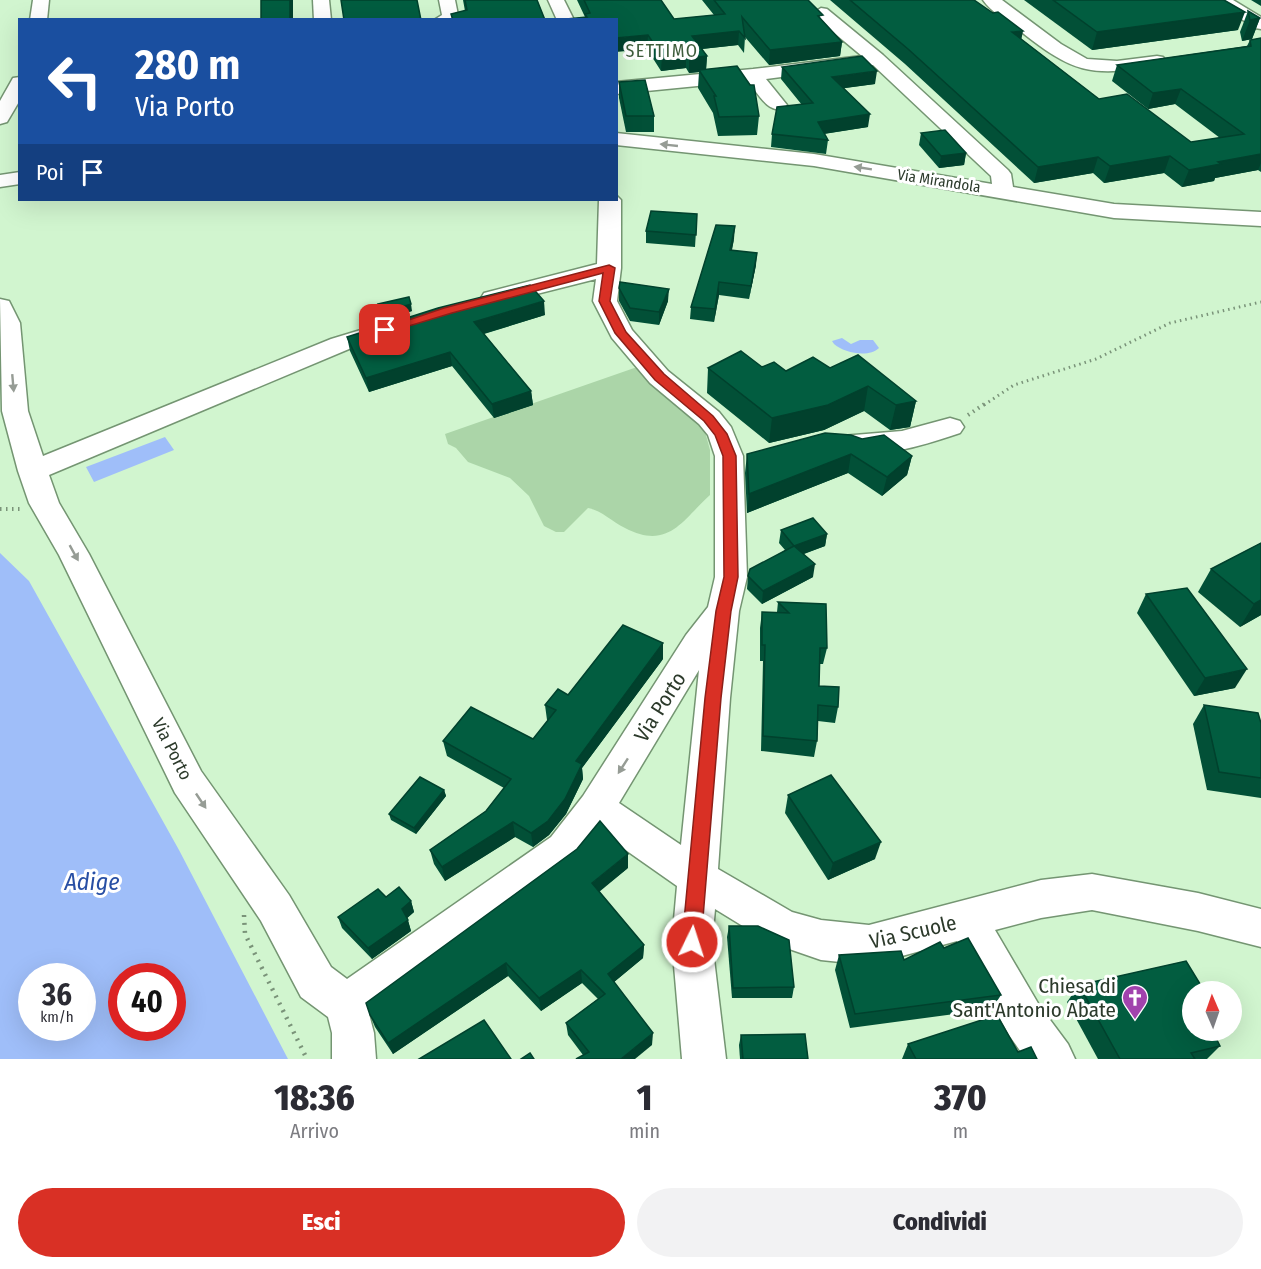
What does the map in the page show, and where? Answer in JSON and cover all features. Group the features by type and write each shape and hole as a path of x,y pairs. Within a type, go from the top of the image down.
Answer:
{"street":[{"path":"38,18 40,0"},
{"path":"321,0 323,18"},
{"path":"447,0 451,18"},
{"path":"556,0 565,18"},
{"path":"991,0 1071,59 1090,66 1113,68 1170,59"},
{"path":"1221,0 1261,24"},
{"path":"821,13 877,59 1001,174 1003,191"},
{"path":"618,88 753,75 877,59"},
{"path":"753,75 777,105"},
{"path":"0,118 18,86"},
{"name":"Via Mirandola","path":"618,139 814,160 1114,211 1261,219"},
{"path":"0,181 18,178"},
{"path":"610,201 609,268 605,301 621,333 659,377 709,418 721,434 729,456 740,462 731,577 723,611 713,698 692,942 704,1059"},
{"path":"472,304 609,268"},
{"name":"Via Porto","path":"0,306 8,323 15,411 32,471 44,503 74,554 188,782 275,908 316,982 346,1005 564,849 596,808 673,688 698,644 723,611"},
{"path":"32,471 340,344 408,322"},
{"path":"822,441 873,444 931,434 950,428"},
{"path":"673,688 713,698"},
{"name":"Via Scuole","path":"596,808 696,877 783,928 821,939 869,945 1041,899 1092,892 1198,912 1261,928"},
{"path":"967,919 1024,1020 1053,1059"},
{"path":"346,1005 353,1033 354,1059"}],"path":[{"path":"950,428 1014,385 1057,369 1096,359 1170,323 1261,303"},
{"path":"243,912 245,934 307,1059"}],"green space":[{"path":"640,366 704,428 710,450 710,495 683,522 664,534 653,536 640,534 588,508 564,532 556,532 544,526 529,496 510,478 468,462 456,448 448,444 445,434"}],"water":[{"path":"842,338 851,344 860,340 873,340 879,348 863,354 850,352 838,347 832,341"},
{"path":"165,437 174,450 94,482 86,467"},
{"name":"Adige","path":"0,553 29,581 179,850 288,1059 0,1059"}],"building":[{"path":"261,0 290,0 290,18 261,18"},
{"path":"341,0 417,0 421,18 344,18"},
{"path":"465,0 537,0 544,18 452,18 451,14 467,10"},
{"path":"584,0 661,0 674,19 725,14 714,0 808,0 823,15 818,16 842,42 770,50 742,17 745,38 739,31 692,36 707,56 689,58 686,54 662,56 648,35 618,38 618,18 577,18 587,17 585,14 590,13"},
{"path":"850,0 974,0 993,13 998,12 1023,31 1012,32 1099,99 1127,94 1191,142 1244,134 1181,89 1153,93 1117,65 1251,46 1250,40 1261,38 1261,154 1189,170 1170,156 1110,166 1098,157 1038,167 908,49"},
{"path":"1053,0 1224,0 1245,12 1097,32"},
{"path":"1248,11 1260,18 1250,20"},
{"path":"862,56 877,71 832,77 870,114 818,122 828,140 772,134 777,107 813,103 782,67"},
{"path":"737,66 750,85 754,85 759,116 719,117 714,96 716,96 699,70"},
{"path":"645,80 654,116 626,116 619,82"},
{"path":"945,130 966,153 941,156 921,133"},
{"path":"651,211 697,214 696,235 646,231"},
{"path":"716,225 735,226 730,250 757,253 751,286 719,282 715,309 691,307"},
{"path":"620,282 669,289 659,312 630,308 619,288"},
{"path":"530,285 544,301 474,322 531,391 492,404 450,352 366,378 347,337 438,308"},
{"path":"409,297 411,304 384,313 378,304"},
{"path":"741,351 762,367 774,362 786,371 813,357 830,368 858,355 916,401 896,405 868,386 828,405 772,418 708,368"},
{"path":"825,433 851,435 862,439 884,435 912,456 887,477 851,454 749,494 747,454"},
{"path":"813,518 827,534 794,546 781,530"},
{"path":"1261,543 1261,600 1254,604 1211,569"},
{"path":"794,546 815,564 763,591 748,576 750,569"},
{"path":"1187,588 1247,669 1205,678 1146,594"},
{"path":"778,602 826,604 827,648 820,648 819,686 839,687 838,707 818,705 817,741 763,736 765,645 762,645 762,612 789,613"},
{"path":"623,625 663,643 576,761 582,764 565,799 548,821 531,833 513,822 442,867 430,850 486,811 511,779 443,741 471,707 533,739 556,710 545,705 558,689 568,695"},
{"path":"1204,705 1258,713 1261,723 1261,778 1219,772"},
{"path":"831,775 881,842 833,863 788,795"},
{"path":"420,777 444,790 414,828 389,814"},
{"path":"600,821 628,854 592,883 644,945 608,974 653,1033 621,1059 576,1059 589,1052 566,1023 605,994 581,970 539,998 506,963 388,1043 370,1015 366,1003 577,849"},
{"path":"399,887 411,901 402,909 408,920 368,948 338,917 378,889 386,897"},
{"path":"729,926 758,926 789,940 794,987 733,988"},
{"path":"968,938 1001,995 855,1014 839,955 901,951 904,960 940,942 944,948"},
{"name":"Chiesa di Sant'Antonio Abate","path":"1186,961 1198,981 1182,981 1182,1041 1218,1041 1220,1046 1191,1053 1195,1059 1120,1059 1079,985"},
{"path":"997,1015 1018,1052 1031,1047 1037,1059 916,1059 908,1044"},
{"path":"484,1020 511,1059 419,1059"},
{"path":"805,1034 808,1059 743,1059 741,1035"},
{"path":"530,1053 534,1059 521,1059"}],"place":[{"name":"Chiesa di Sant'Antonio Abate","path":"1135,1021"}],"district":[{"name":"SETTIMO","path":"662,51"}],"route":[{"path":"385,330 448,310 609,268 605,301 621,333 659,377 709,418 721,434 729,456 731,577 723,611 713,698 692,942"}]}
